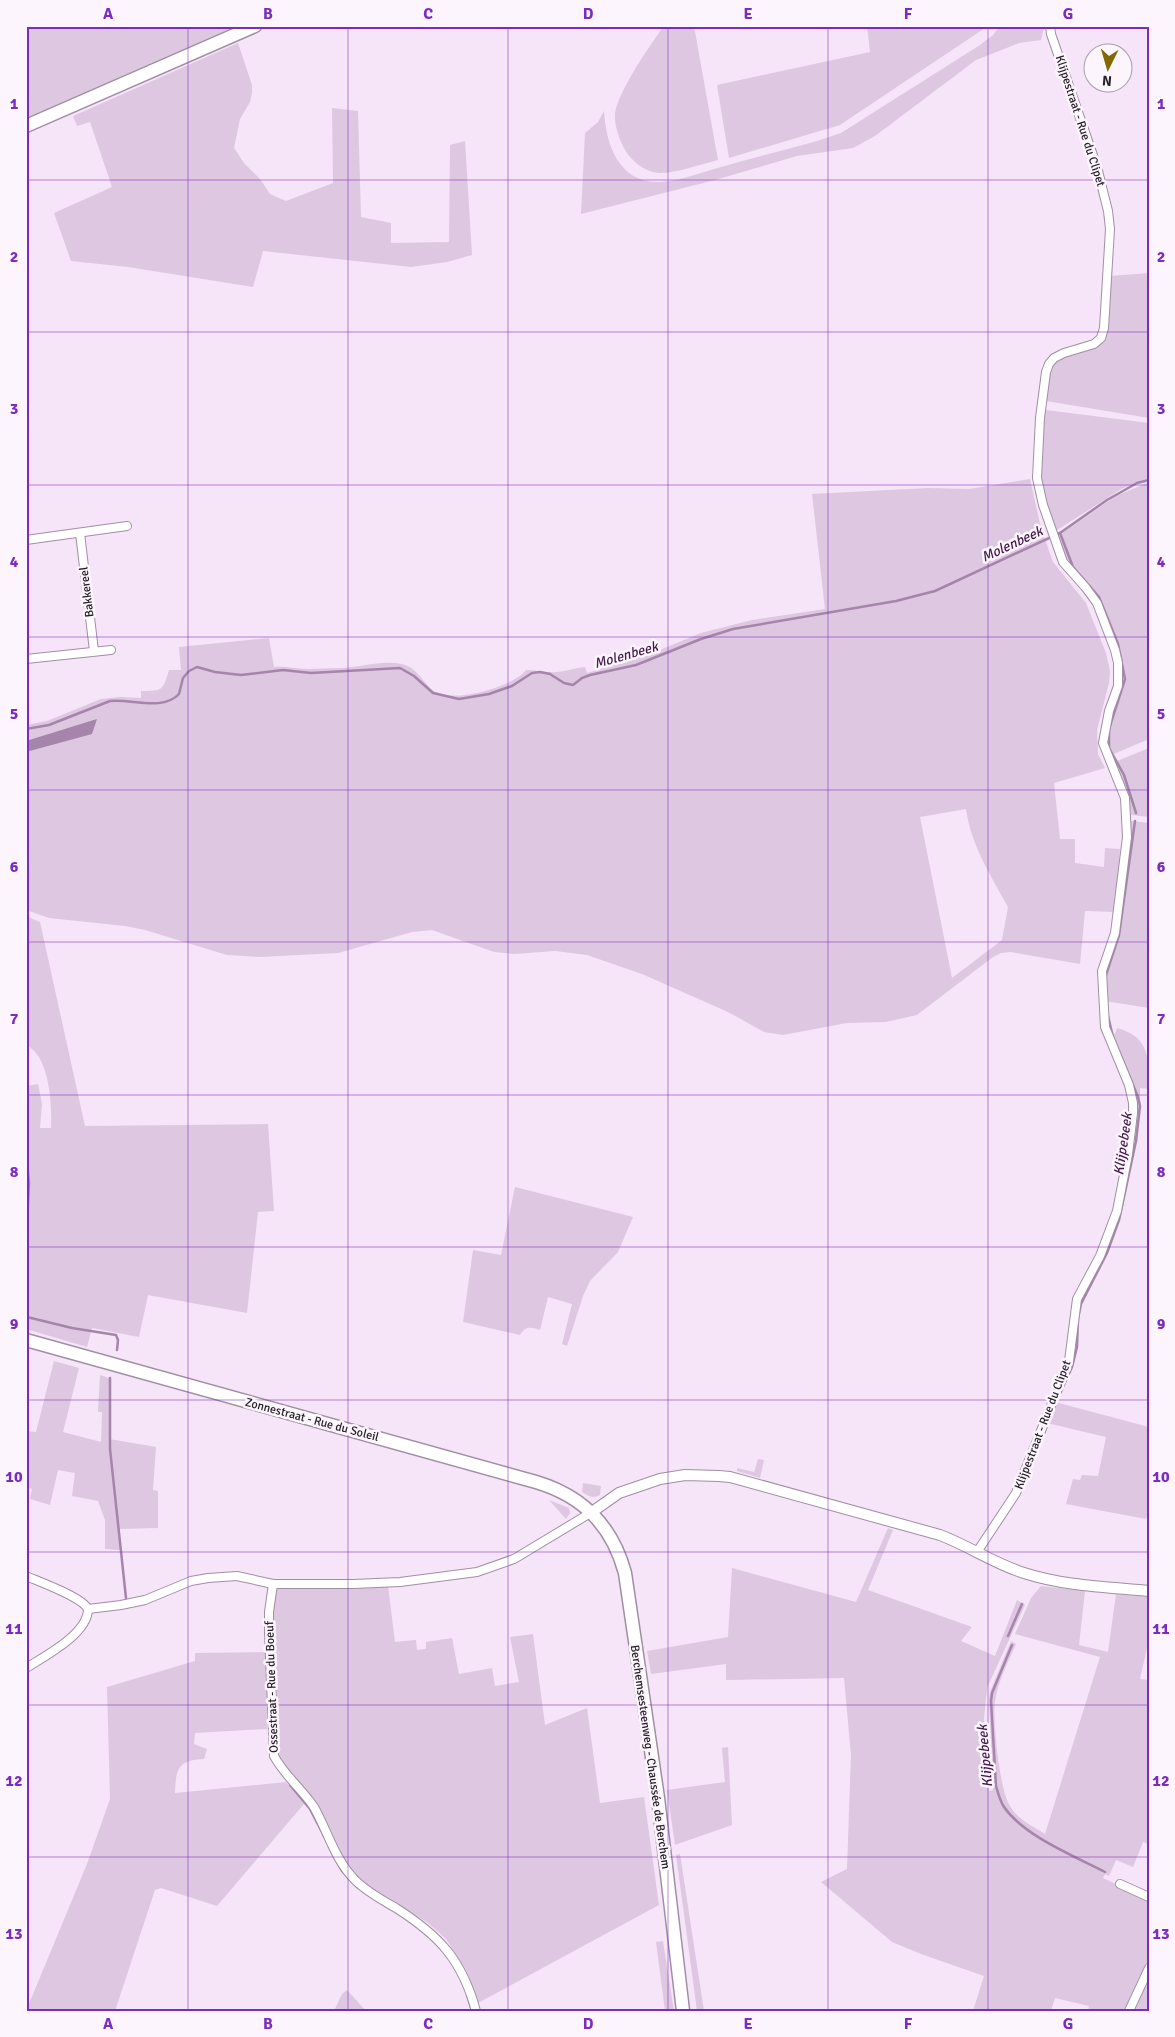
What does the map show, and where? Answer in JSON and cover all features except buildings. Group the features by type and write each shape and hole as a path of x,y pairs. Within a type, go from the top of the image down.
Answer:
{"main road":[{"path":"26,126 255,26"},
{"name":"Zonnestraat - Rue du Soleil","path":"26,1340 536,1482 568,1495 592,1512"},
{"name":"Berchemsesteenweg - Chaussée de Berchem","path":"592,1512 603,1524 616,1545 625,1573 658,1798 683,2011"}],"street":[{"name":"Klijpestraat - Rue du Clipet","path":"977,1552 1016,1493 1069,1361 1077,1299 1100,1256 1117,1211 1128,1154 1133,1113 1129,1085 1105,1027 1102,981 1102,972 1115,932 1127,838 1125,798 1103,743 1109,711 1118,686 1118,663 1115,650 1096,603 1086,588 1066,567 1053,537 1038,488 1037,478 1040,418 1046,372 1054,358 1069,351 1094,344 1101,338 1104,328 1110,228 1108,211 1097,167 1051,34 1050,26"},
{"path":"26,540 127,526"},
{"name":"Bakkereel","path":"80,533 94,651"},
{"path":"26,659 111,650"},
{"path":"88,1610 145,1600 191,1581 208,1578 237,1576 273,1584 376,1584 477,1572 514,1559 592,1512 619,1493 648,1483 685,1475 730,1477 940,1535 1022,1573 1047,1580 1149,1591"},
{"path":"26,1576 75,1599 85,1605 88,1610 86,1620 68,1640 26,1668"},
{"name":"Ossestraat - Rue du Boeuf","path":"273,1584 269,1612 269,1632 274,1756 281,1768 313,1807 340,1861 350,1875 368,1891 415,1921 449,1950 463,1973 476,2011"},
{"path":"1120,1884 1149,1897"},
{"path":"1129,2011 1149,1968"}],"shaded area":[{"path":"26,26 238,26 26,118"},
{"path":"664,26 694,26 718,160 680,170 658,173 640,166 627,153 618,134 615,113 622,92 643,56"},
{"path":"867,26 988,26 840,125 729,158 717,85 870,52"},
{"path":"1000,26 1043,26 1044,28 1041,40 1019,43 976,60 875,136 853,148 797,156 715,180 581,214 585,133 598,122 604,111 605,124 612,149 625,169 635,177 647,181 675,180 841,133 980,45 993,35"},
{"path":"238,43 252,85 252,93 250,102 240,119 234,148 270,194 286,201 333,183 332,108 358,111 361,217 391,223 391,243 449,242 450,145 465,141 472,255 447,262 411,267 263,251 253,287 128,267 71,261 54,213 112,187 90,122 77,126 73,116"},
{"path":"1149,273 1149,418 1046,401 1049,374 1053,364 1064,355 1101,342 1110,276"},
{"path":"1046,410 1149,423 1149,479 1123,488 1054,532 1039,476 1043,412"},
{"path":"1030,479 1041,528 1053,562 1086,603 1106,653 1110,671 1109,683 1097,730 1098,754 1105,768 1054,783 1060,839 1075,839 1075,863 1104,867 1105,848 1120,849 1115,912 1085,911 1080,964 1010,952 1001,953 993,957 917,1015 886,1022 847,1023 783,1035 764,1032 728,1012 642,974 587,955 555,951 514,954 494,952 432,930 412,932 338,953 260,957 227,955 145,930 49,918 26,910 26,725 47,721 101,699 120,697 141,698 141,691 158,690 163,686 169,670 181,670 179,647 269,638 274,667 312,669 342,668 380,663 402,664 412,668 434,691 443,695 455,696 468,695 496,688 519,676 526,670 554,672 585,667 587,673 650,654 701,633 752,620 825,609 812,494 928,488 969,489","holes":["966,809 982,860 1008,907 1002,940 952,978 920,817"]},
{"path":"1149,482 1149,739 1109,756 1106,739 1111,711 1123,681 1121,667 1096,595 1068,566 1058,536 1116,496"},
{"path":"97,719 92,734 26,752 26,741"},
{"path":"1149,748 1149,817 1131,815 1128,799 1112,763"},
{"path":"1131,821 1149,823 1149,1008 1105,1001 1105,970 1116,937"},
{"path":"26,916 40,922 85,1126 268,1124 274,1211 258,1212 247,1313 148,1295 139,1337 92,1328 87,1347 26,1329 26,1086 38,1084 42,1104 40,1128 51,1128 51,1118 50,1095 45,1070 34,1051 26,1045"},
{"path":"1117,1028 1128,1032 1142,1043 1148,1059 1149,1089 1140,1088 1137,1142 1132,1141 1137,1107 1110,1033 1115,1034"},
{"path":"515,1187 633,1217 618,1252 590,1281 583,1296 567,1346 562,1344 572,1304 548,1297 540,1330 528,1328 520,1335 463,1322 473,1250 501,1255"},
{"path":"54,1361 79,1368 63,1432 101,1442 102,1412 98,1412 100,1375 109,1378 109,1439 156,1447 153,1490 158,1491 158,1528 120,1529 120,1550 105,1549 105,1520 98,1501 72,1496 75,1473 58,1470 50,1505 30,1499 32,1489 26,1486 26,1431 36,1432"},
{"path":"1055,1402 1149,1427 1149,1511 1146,1519 1066,1504 1073,1479 1080,1480 1082,1475 1098,1476 1106,1437 1047,1423"},
{"path":"758,1459 764,1460 760,1478 737,1471 737,1468 754,1472"},
{"path":"583,1483 601,1486 600,1495 595,1497 586,1495 582,1492"},
{"path":"549,1500 569,1508 570,1513 566,1519"},
{"path":"888,1528 893,1530 868,1590 972,1627 961,1641 995,1656 1017,1600 1025,1605 987,1688 984,1719 989,1791 993,1790 990,1692 1011,1641 1016,1644 996,1694 994,1710 1000,1771 1006,1798 1013,1811 1045,1834 1100,1657 1015,1634 1031,1598 1041,1586 1085,1591 1079,1645 1108,1652 1116,1594 1149,1597 1149,1639 1140,1679 1149,1680 1149,1844 1143,1842 1133,1867 1116,1860 1109,1876 1105,1874 1103,1878 1149,1899 1149,1962 1126,2011 1088,2011 1089,2006 1055,1998 1051,2011 973,2011 984,1976 892,1942 821,1882 847,1869 851,1755 844,1678 726,1680 726,1664 651,1674 647,1651 728,1637 732,1568 856,1602"},
{"path":"388,1586 395,1642 416,1640 417,1650 426,1649 426,1642 452,1638 459,1674 492,1668 495,1686 519,1682 510,1637 533,1634 545,1725 587,1708 600,1803 644,1797 659,1905 478,2003 466,1970 446,1939 428,1923 354,1875 341,1857 321,1817 284,1771 275,1749 270,1623 274,1591 280,1588"},
{"path":"267,1652 267,1729 195,1733 194,1744 207,1749 204,1759 188,1761 183,1764 177,1772 175,1793 286,1782 304,1804 217,1906 161,1888 155,1890 115,2011 26,2011 87,1864 110,1799 107,1687 195,1661 195,1653"},
{"path":"728,1747 732,1825 675,1845 667,1790 725,1782 722,1748"},
{"path":"680,1854 704,2011 697,2011 676,1855"},
{"path":"663,1941 674,2011 665,2011 656,1942"},
{"path":"1149,1973 1149,2011 1131,2011"},
{"path":"347,1990 366,2011 334,2011 342,1994"}],"waterway":[{"name":"Molenbeek","path":"26,729 49,725 110,701 164,702 179,694 183,678 189,671 197,667 215,672 241,675 283,670 311,673 400,668 414,676 433,693 459,699 489,694 512,686 532,673 540,672 550,674 564,683 573,685 590,675 636,665 701,639 733,629 896,601 935,591 1060,533 1107,500 1137,483 1149,480"},
{"name":"Klijpebeek","path":"1060,533 1073,567 1099,597 1118,644 1125,679 1109,729 1109,748 1124,775 1136,813"},
{"name":"Klijpebeek","path":"1105,978 1119,935 1135,821"},
{"name":"Klijpebeek","path":"1108,1016 1113,1037"},
{"name":"Klijpebeek","path":"1058,1398 1072,1367 1077,1347 1078,1318 1081,1304 1107,1253 1119,1220 1136,1141 1140,1106 1119,1052"},
{"path":"26,1150 29,1183 26,1245"},
{"path":"27,1317 72,1328 116,1335 118,1340 117,1350"},
{"path":"110,1378 110,1449 126,1598"},
{"name":"Klijpebeek","path":"1033,1462 1054,1407"},
{"name":"Klijpebeek","path":"1008,1636 1022,1604"},
{"name":"Klijpebeek","path":"1012,1645 992,1693 991,1701 996,1786 1000,1800 1013,1817 1037,1836 1105,1872"},
{"path":"290,1785 310,1809 324,1836"},
{"path":"333,1855 342,1871 358,1888"},
{"path":"467,1995 472,2011"}]}
